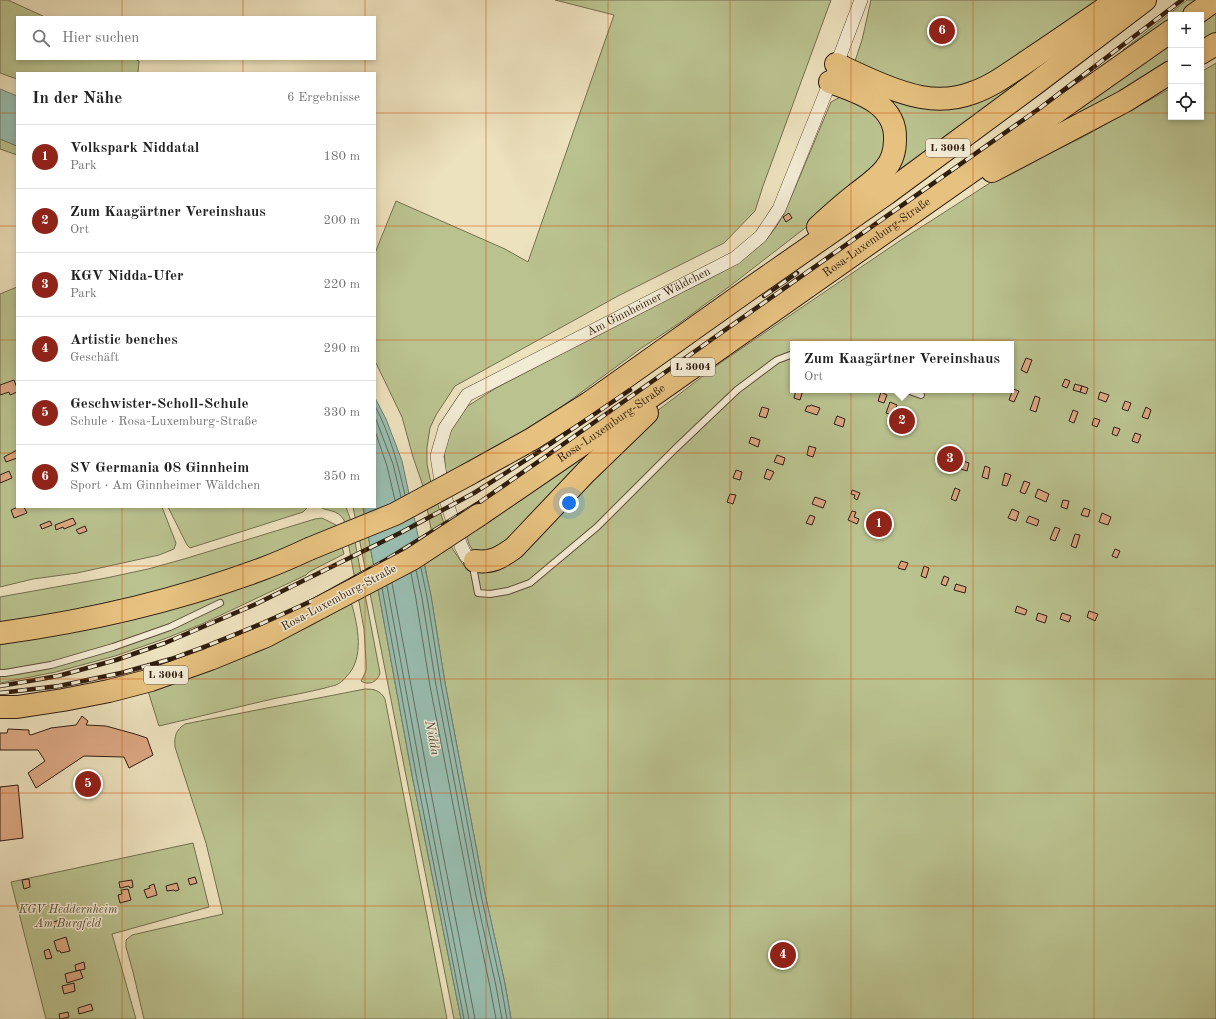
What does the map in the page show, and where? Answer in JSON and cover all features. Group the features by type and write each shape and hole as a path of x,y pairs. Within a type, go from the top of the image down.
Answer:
{"highway":[{"path":"833,73 870,79 906,93 922,97 956,98 971,94 989,86 1076,29 1117,0"},
{"name":"L 3004","path":"0,633 82,620 172,598 262,569 395,514 469,474 532,439 589,403 892,189 1036,83 1145,0"},
{"path":"1198,12 1215,0"},
{"name":"Rosa-Luxemburg-Straße","path":"0,707 63,700 109,690 151,680 210,659 266,636 412,559 558,462 1168,33"},
{"path":"1204,51 1216,44"},
{"path":"748,290 841,206 882,172 893,155 896,131 890,117 882,106 833,73"},
{"path":"905,218 949,197 986,174 1125,101 1168,74"},
{"path":"474,561 495,560 502,557 514,548 586,472 640,420 717,350"}],"street":[{"name":"Am Ginnheimer Wäldchen","path":"474,561 466,556 461,546 442,488 437,456 445,428 467,395 735,258 761,236 779,209 861,0"}],"lane":[{"path":"474,561 474,572 478,593 490,594 530,583 597,527 737,390 777,360 790,355"},
{"path":"915,393 921,395"},
{"path":"0,672 5,673 51,665 113,647 170,627 220,603"}],"green space":[{"path":"0,0 8,0 43,16 16,16 16,60 139,61 138,72 16,72 16,79 0,73"},
{"path":"555,0 831,0 755,211 724,243 618,296 455,386 436,415 430,428 427,447 427,464 431,483 423,486 402,417 376,363 376,251 396,201 505,249 528,262 614,15"},
{"path":"871,0 1110,0 987,81 922,93 855,61 862,40"},
{"path":"1132,0 841,217 896,158 877,97 937,104"},
{"path":"1187,0 1202,0 1185,12 1172,12"},
{"path":"1216,9 1216,34 1204,42 1204,17"},
{"path":"1168,15 1168,25 1125,53 1123,50"},
{"path":"1168,42 1168,64 1033,142"},
{"path":"1216,63 1216,1019 511,1019 505,984 485,894 445,683 424,562 436,555 427,508 437,502 452,548 464,566 472,569 485,569 653,414 723,361 898,242 993,181 1081,138 1168,90 1168,120 1204,120 1204,70"},
{"path":"842,96 886,119 888,155 844,198 730,286 564,405 535,425 446,475 444,451 447,435 460,411 496,388 625,320 703,282 738,263 766,240 785,212 831,102"},
{"path":"0,139 16,146 16,155 0,149"},
{"path":"16,287 16,508 162,508 176,543 174,549 159,555 77,573 33,579 0,587 0,294"},
{"path":"615,434 498,555 475,554 467,537 486,521"},
{"path":"168,508 307,508 303,512 190,548 187,545"},
{"path":"322,508 346,508 351,521 380,673 375,681 370,683 361,681 366,671 364,629 344,520 336,512"},
{"path":"353,508 363,508 412,775 461,1019 454,1019"},
{"path":"322,518 336,525 344,554 306,575 202,624 164,639 115,656 56,672 0,683 0,641 187,585 0,626 0,597 148,569"},
{"path":"351,602 358,631 358,651 352,670 339,683 159,726 148,691 263,649 314,624"},
{"path":"365,689 376,691 385,699 447,1019 144,1019 126,947 126,940 132,935 223,914 206,843 175,747 175,736 178,731 185,724"},
{"name":"KGV Heddernheim Am Burgfeld","path":"193,843 209,907 112,934 136,1019 46,1019 11,882"}],"water":[{"path":"0,89 16,96 16,146 0,139"},
{"name":"Nidda","path":"376,400 386,419 402,461 431,596 445,683 485,894 505,984 511,1019 461,1019 412,775 363,508 376,508"}],"building":[{"path":"789,213 792,218 786,222 783,217"},
{"path":"1026,358 1032,360 1027,373 1021,370"},
{"path":"1065,379 1070,381 1067,388 1062,386"},
{"path":"14,380 16,392 10,395 9,392 0,395 0,385"},
{"path":"1075,384 1082,386 1080,392 1073,390"},
{"path":"1082,386 1088,388 1086,394 1080,392"},
{"path":"1014,389 1019,391 1014,402 1009,400 1012,393 1014,393"},
{"path":"1100,392 1109,395 1106,402 1098,399"},
{"path":"795,393 802,393 800,400 794,398"},
{"path":"881,393 887,395 884,403 878,401"},
{"path":"1035,396 1040,398 1036,412 1030,410"},
{"path":"1125,401 1131,403 1128,411 1122,409"},
{"path":"890,402 897,405 895,410 915,417 909,434 888,426 892,415 886,413"},
{"path":"811,405 820,408 817,415 805,411 807,406"},
{"path":"762,407 769,409 766,418 759,416"},
{"path":"1146,407 1151,410 1148,419 1142,417"},
{"path":"1073,410 1078,412 1074,423 1069,421"},
{"path":"837,416 845,419 843,427 834,424"},
{"path":"1094,418 1100,420 1097,427 1092,425"},
{"path":"1114,427 1120,429 1117,436 1112,434"},
{"path":"1135,433 1141,435 1138,443 1132,441"},
{"path":"751,437 760,440 758,447 749,443"},
{"path":"809,446 816,448 813,457 807,455"},
{"path":"16,451 16,458 6,462 4,457"},
{"path":"777,455 785,458 783,465 774,462"},
{"path":"942,456 949,458 947,464 940,461"},
{"path":"963,461 969,463 967,471 961,469"},
{"path":"985,466 990,468 988,479 982,477"},
{"path":"767,469 774,472 770,480 764,478"},
{"path":"736,470 742,472 740,480 733,478"},
{"path":"9,471 12,478 0,483 0,475"},
{"path":"1005,473 1011,475 1007,486 1002,485"},
{"path":"1024,481 1030,483 1025,494 1020,492"},
{"path":"955,488 960,490 956,501 951,499"},
{"path":"1038,489 1049,494 1046,502 1035,497"},
{"path":"852,490 860,493 857,500 854,498 855,495 851,494"},
{"path":"730,494 736,495 733,504 727,502"},
{"path":"815,497 826,501 823,508 812,504"},
{"path":"1063,500 1069,501 1067,509 1061,507"},
{"path":"16,508 24,508 27,513 14,518 11,510"},
{"path":"1084,508 1090,510 1088,517 1081,515"},
{"path":"1012,509 1019,512 1016,521 1008,518"},
{"path":"852,511 856,512 854,517 859,519 857,524 848,520"},
{"path":"1102,513 1111,517 1108,525 1099,522"},
{"path":"810,515 815,517 812,525 806,523"},
{"path":"1029,516 1039,520 1037,526 1026,522"},
{"path":"73,518 76,524 64,529 63,527 56,530 55,525"},
{"path":"50,521 52,525 42,529 40,525"},
{"path":"85,526 87,531 79,534 76,530"},
{"path":"1055,527 1060,529 1055,541 1050,539"},
{"path":"1075,534 1080,535 1076,548 1071,546"},
{"path":"1115,549 1120,551 1117,558 1112,556"},
{"path":"901,561 908,563 905,570 898,568"},
{"path":"924,566 929,568 926,578 921,576"},
{"path":"944,576 949,578 946,586 941,584"},
{"path":"956,584 966,587 965,593 954,590"},
{"path":"1017,606 1027,610 1025,615 1015,612"},
{"path":"1089,611 1098,614 1095,621 1087,617"},
{"path":"1038,613 1047,616 1045,623 1036,620"},
{"path":"1062,613 1071,616 1069,622 1060,619"},
{"path":"82,716 88,721 86,725 106,726 147,738 153,755 129,768 124,757 84,756 36,788 28,773 45,761 38,750 0,750 0,733 7,733 8,729 29,730 29,734 31,735 51,728 76,725"},
{"path":"18,785 23,838 0,841 0,787"},
{"path":"195,877 197,883 190,885 188,879"},
{"path":"29,879 30,887 24,889 22,880"},
{"path":"132,880 133,887 130,888 129,886 120,888 119,882"},
{"path":"177,883 179,890 167,891 166,886"},
{"path":"154,884 157,895 147,898 144,890 150,888 149,886"},
{"path":"128,889 131,900 120,903 118,895 122,894 121,890"},
{"path":"64,919 65,924 54,927 53,922"},
{"path":"66,937 70,951 61,953 60,951 57,951 54,941"},
{"path":"49,949 52,958 46,959 44,951"},
{"path":"84,962 85,969 76,971 75,965"},
{"path":"80,970 83,978 67,983 65,974"},
{"path":"74,983 75,991 64,994 62,986"},
{"path":"91,1004 93,1010 79,1014 78,1008"},
{"path":"68,1012 69,1017 60,1019 59,1014"}],"railway":[{"path":"0,693 59,686 121,673 171,659 263,623 316,599 386,560 477,504 545,457 1040,108 1182,0"},
{"path":"764,296 797,273"},
{"path":"0,686 58,676 116,660 165,643 256,604 402,532 474,493 540,451 630,390"}],"place":[{"name":"SV Germania 08 Ginnheim","path":"942,31"},
{"name":"Zum Kaagärtner Vereinshaus","path":"902,421"},
{"name":"KGV Nidda-Ufer","path":"950,459"},
{"name":"Volkspark Niddatal","path":"879,524"},
{"name":"Geschwister-Scholl-Schule","path":"88,784"},
{"name":"Artistic benches","path":"783,955"}]}
